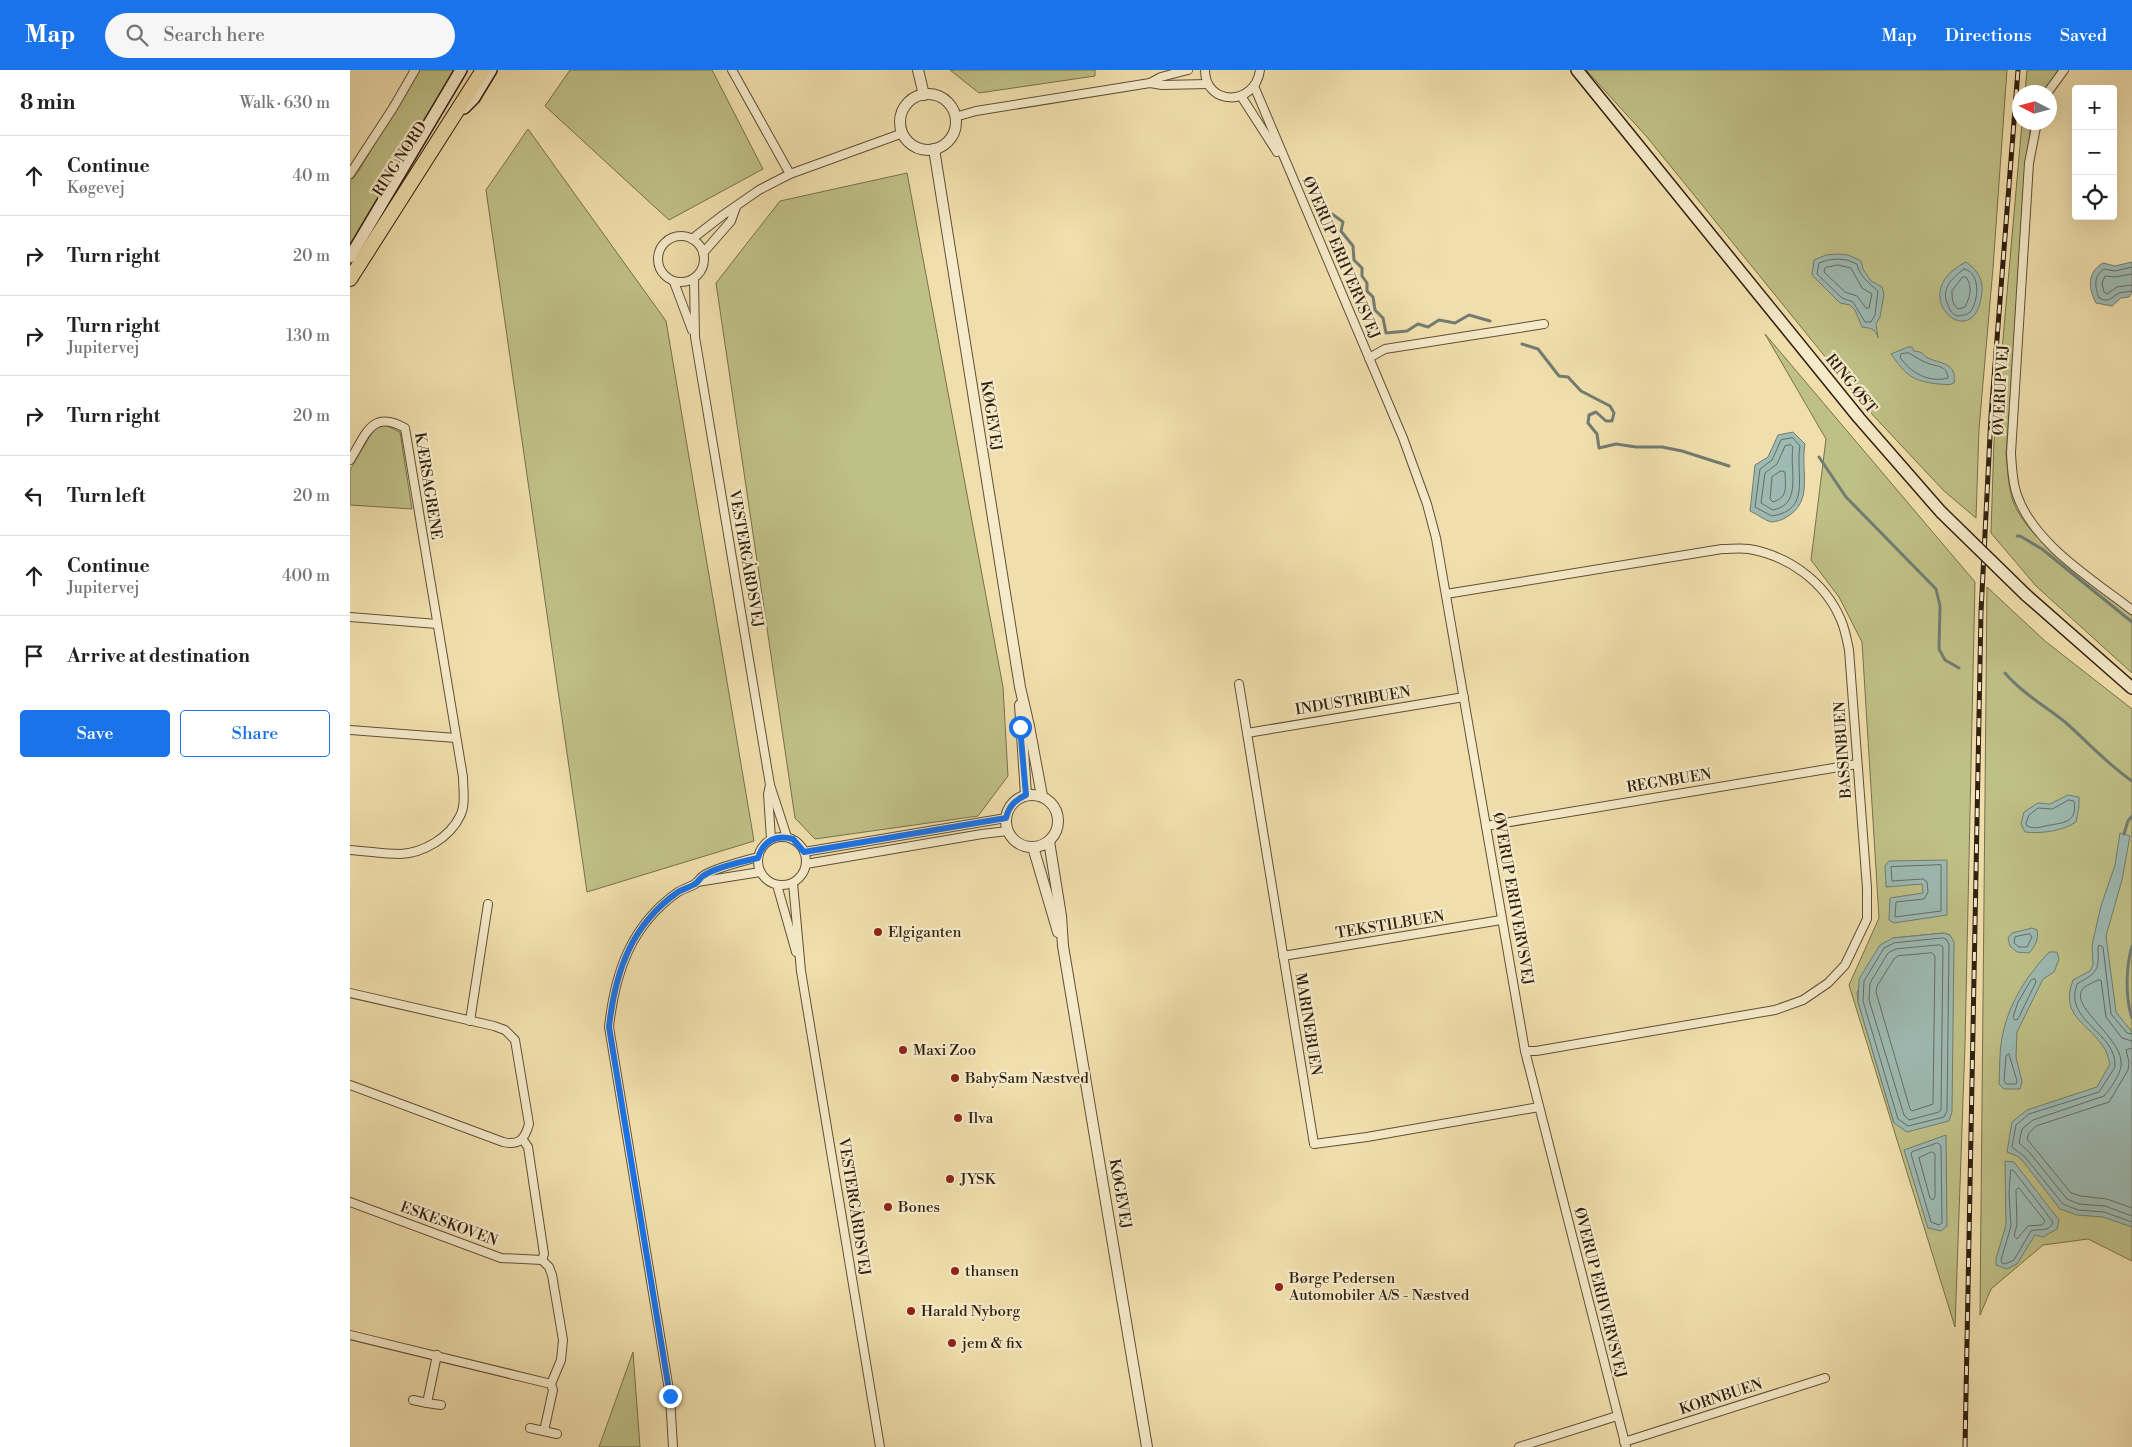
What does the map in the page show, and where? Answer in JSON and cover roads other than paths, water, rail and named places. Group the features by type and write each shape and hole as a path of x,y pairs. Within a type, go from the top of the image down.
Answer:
{"highway":[{"name":"RING NORD","path":"350,263 387,209 474,70"},
{"name":"RING NORD","path":"350,280 483,70"}],"main road":[{"path":"350,257 461,70"},
{"path":"455,116 474,98 492,70"},
{"name":"RING ØST","path":"1577,70 1859,418 1941,512 2026,594 2132,688"}],"street":[{"path":"350,174 415,70"},
{"path":"732,70 790,174"},
{"path":"918,70 924,94"},
{"path":"1150,83 1161,77 1188,70"},
{"path":"1205,70 1208,84 1212,90 1226,97 1241,96 1254,86 1260,70"},
{"path":"2053,85 2064,70"},
{"path":"955,118 976,111 1150,83 1162,85 1208,84"},
{"name":"ØVERUP ERHVERVSVEJ","path":"1254,86 1403,438 1427,504 1436,538 1526,1051 1616,1416 1625,1445"},
{"path":"924,94 932,94 944,100 950,105 955,118 956,124 951,138 940,147 934,149 915,147 903,133 900,122 905,106 914,98 924,94"},
{"name":"ØVERUP ERHVERVSVEJ","path":"1241,96 1288,169"},
{"name":"ØVERUPVEJ","path":"2035,130 2029,163 2011,444 2012,475 2017,495 2027,515 2040,533 2061,554 2132,610"},
{"path":"692,239 759,190 790,174 903,133"},
{"name":"KØGEVEJ","path":"934,149 1020,687 1042,796"},
{"path":"703,253 731,221 736,206"},
{"path":"680,236 692,239 703,253 703,267 688,282 674,282 667,278 658,266 660,250 664,244 674,237 680,236"},
{"name":"VESTERGÅRDSVEJ","path":"694,278 694,337 770,785 787,837"},
{"name":"VESTERGÅRDSVEJ","path":"674,282 694,337"},
{"name":"ØVERUP ERHVERVSVEJ","path":"1369,358 1385,350 1544,324"},
{"name":"KÆRSAGRENE","path":"350,460 372,425 382,420 396,423 405,428 436,624 463,777 464,797 461,815 446,834 434,844 400,854 350,850"},
{"name":"BASSINBUEN","path":"1446,594 1722,549 1748,549 1778,556 1800,570 1822,590 1841,620 1849,650 1867,888 1867,918 1858,941 1845,965 1828,983 1803,1000 1774,1010 1526,1051"},
{"path":"350,617 436,624"},
{"name":"MARINEBUEN","path":"1238,684 1314,1144 1368,1137 1539,1107"},
{"name":"KØGEVEJ","path":"1020,687 1020,727 1026,795"},
{"name":"INDUSTRIBUEN","path":"1247,733 1464,697"},
{"path":"350,730 456,738"},
{"name":"REGNBUEN","path":"1486,826 1857,764"},
{"name":"VESTERGÅRDSVEJ","path":"770,785 768,794 770,839"},
{"path":"1026,795 1042,796 1054,805 1059,820 1058,828 1049,841 1033,847 1021,845 1008,831 1006,818 1008,812 1014,801 1026,795"},
{"path":"804,852 1006,818"},
{"path":"806,864 1008,831"},
{"path":"787,837 797,842 804,852 806,864 804,872 793,883 777,885 764,878 760,872 758,858 760,850 770,839 787,837"},
{"name":"KØGEVEJ","path":"1049,841 1061,916 1063,946 1147,1447"},
{"name":"KØGEVEJ","path":"1033,847 1063,946"},
{"path":"673,1447 670,1396 609,1027 612,997 622,963 632,941 649,918 678,892 697,882 704,875 758,858"},
{"path":"697,882 760,872"},
{"name":"VESTERGÅRDSVEJ","path":"793,883 801,971 880,1447"},
{"name":"VESTERGÅRDSVEJ","path":"777,885 801,971"},
{"path":"470,1021 488,904"},
{"name":"TEKSTILBUEN","path":"1283,956 1502,920"},
{"path":"350,993 505,1030 515,1040 529,1124 523,1140 516,1143 503,1142 350,1085"},
{"path":"523,1140 528,1147 544,1254 542,1260 549,1267 552,1275 563,1340 562,1360 551,1384 553,1390 544,1431"},
{"name":"ESKESKOVEN","path":"350,1202 501,1258 542,1260"},
{"path":"350,1335 551,1384"},
{"path":"427,1403 437,1356"},
{"name":"KORNBUEN","path":"1625,1445 1826,1378"},
{"path":"413,1400 441,1405"},
{"path":"1519,1447 1616,1416"},
{"path":"530,1428 557,1434"}],"water":[{"path":"1826,255 1848,255 1861,261 1863,269 1871,281 1882,287 1884,294 1880,317 1876,324 1878,338 1873,329 1862,327 1855,310 1850,305 1840,303 1812,275 1814,260"},
{"path":"1966,262 1978,274 1982,291 1977,311 1968,320 1958,320 1948,314 1941,304 1940,290 1948,276"},
{"path":"2132,262 2132,292 2129,297 2121,298 2112,306 2096,303 2090,286 2094,271 2103,263 2115,266"},
{"path":"1912,347 1914,351 1950,367 1953,371 1954,383 1946,385 1929,383 1910,376 1891,354"},
{"path":"1793,432 1805,444 1803,495 1800,504 1794,511 1784,519 1771,522 1750,511 1755,465 1768,457 1778,435"},
{"path":"2068,795 2079,797 2076,822 2065,828 2052,831 2025,832 2021,824 2024,812 2038,803 2050,804"},
{"path":"2120,833 2130,836 2122,880 2106,936 2116,1012 2132,1032 2132,1227 2103,1217 2077,1215 2060,1209 2022,1160 2007,1152 2012,1122 2027,1110 2097,1087 2110,1064 2103,1046 2076,1017 2072,1010 2070,992 2073,980 2090,971 2093,965 2092,945 2101,906 2115,865"},
{"path":"1947,860 1947,915 1894,923 1889,920 1890,898 1923,893 1922,884 1886,887 1885,866 1889,861"},
{"path":"2032,928 2037,930 2037,940 2029,953 2017,952 2010,946 2008,938 2012,933"},
{"path":"1944,933 1950,935 1954,942 1952,1112 1949,1121 1907,1132 1894,1123 1858,1002 1859,979 1880,945 1893,938"},
{"path":"2049,952 2057,952 2059,959 2054,972 2043,979 2017,1032 2016,1057 2022,1082 2020,1089 2004,1089 1999,1084 2001,1045 2006,1021 2020,989"},
{"path":"1946,1135 1947,1226 1941,1231 1928,1228 1904,1150"},
{"path":"2005,1161 2014,1162 2059,1220 2057,1229 2043,1237 2035,1235 2017,1264 2007,1269 1996,1265 2006,1225"}],"waterway":[{"path":"1332,214 1343,222 1341,231 1353,246 1354,260 1362,268 1362,276 1367,283 1367,291 1373,297 1375,310 1383,318 1386,333 1407,331 1418,324 1428,327 1439,320 1455,323 1469,315 1490,321"},
{"path":"1522,344 1538,349 1559,376 1568,377 1581,391 1610,406 1614,413 1612,421 1606,421 1596,412 1589,415 1588,423 1597,434 1599,448 1616,444 1636,447 1662,447 1682,451 1729,466"},
{"path":"1819,457 1846,497 1936,589 1940,606 1939,649 1945,660 1959,668"},
{"path":"2017,536 2042,549 2132,622"},
{"path":"2005,673 2019,687 2065,722 2132,781"},
{"path":"2124,834 2128,821 2132,816"},
{"path":"2132,946 2128,963 2127,982 2128,1001 2132,1018"}],"railway":[{"path":"1965,1447 1981,612 1991,416 2018,70"}],"place":[{"name":"Elgiganten","path":"878,932"},
{"name":"Maxi Zoo","path":"903,1050"},
{"name":"BabySam Næstved","path":"955,1078"},
{"name":"Ilva","path":"958,1118"},
{"name":"JYSK","path":"950,1179"},
{"name":"Bones","path":"888,1207"},
{"name":"thansen","path":"955,1271"},
{"name":"Børge Pedersen Automobiler A/S - Næstved","path":"1279,1287"},
{"name":"Harald Nyborg","path":"911,1311"},
{"name":"jem & fix","path":"952,1343"}]}
